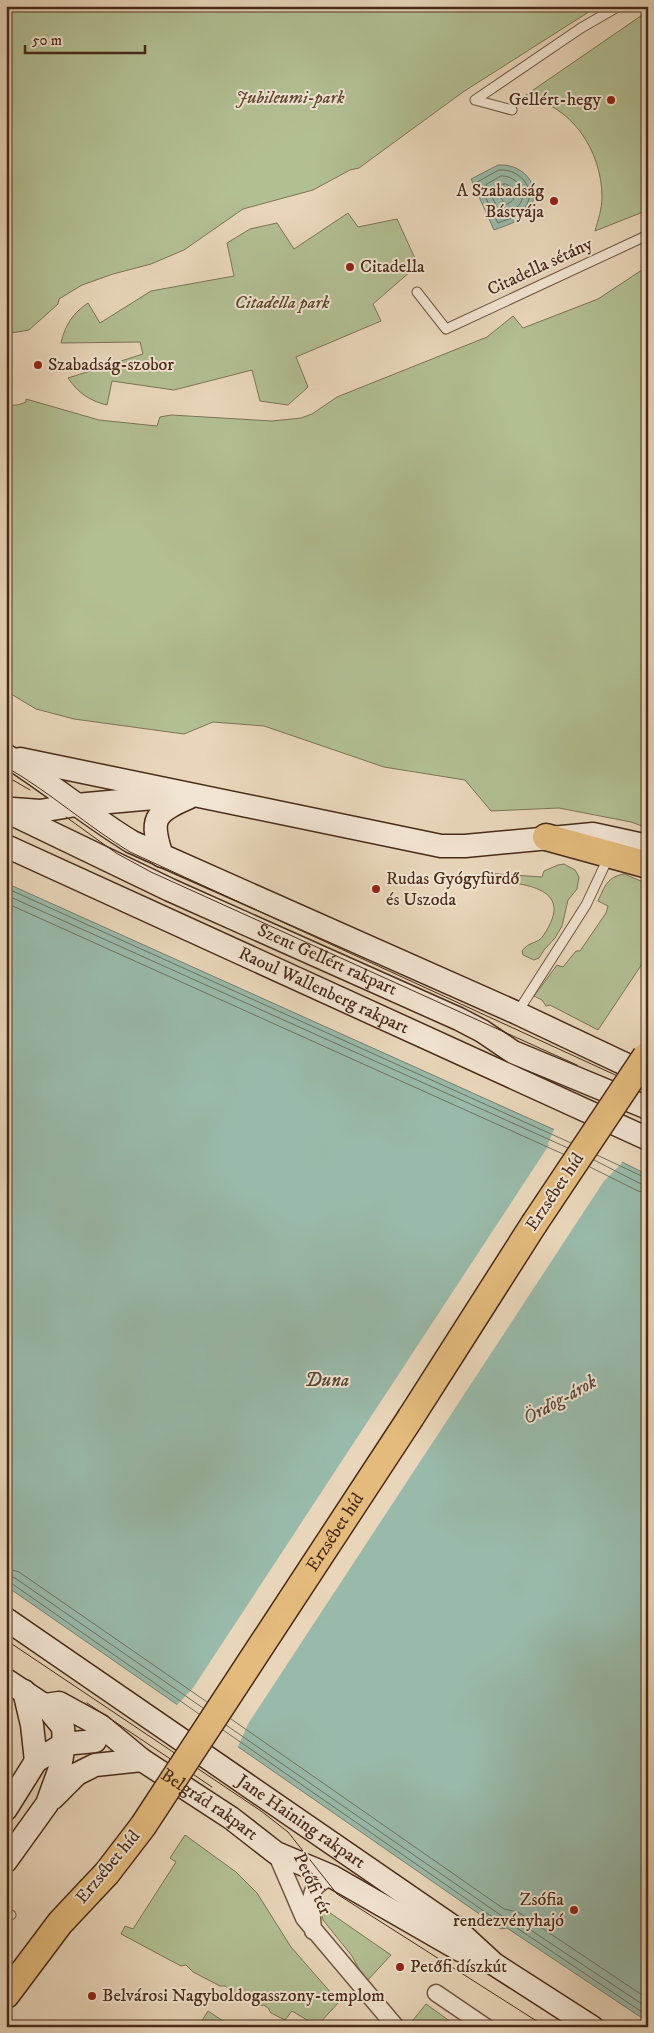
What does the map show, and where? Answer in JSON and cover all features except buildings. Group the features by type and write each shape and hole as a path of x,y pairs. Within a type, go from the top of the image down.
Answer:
{"main road":[{"name":"Szent Gellért rakpart","path":"7,756 441,846 483,845 546,837 593,834 648,846"},
{"name":"Szent Gellért rakpart","path":"7,756 35,773 101,824 132,842 517,1013 647,1059"},
{"name":"Szent Gellért rakpart","path":"6,809 40,811 132,799 193,796"},
{"path":"162,856 155,832 159,814 174,804 193,796"},
{"name":"Szent Gellért rakpart","path":"6,809 170,890 459,1019 482,1031 513,1052 648,1108"},
{"path":"546,837 648,865"},
{"name":"Raoul Wallenberg rakpart","path":"6,846 644,1137"},
{"name":"Erzsébet híd","path":"6,1995 48,1938 107,1873 143,1826 534,1224 647,1059"},
{"name":"Jane Haining rakpart","path":"6,1619 455,1928 494,1964 592,2027"},
{"path":"15,1685 32,1726 36,1761"},
{"name":"Belgrád rakpart","path":"15,1685 95,1741 142,1760"},
{"name":"Belgrád rakpart","path":"45,1705 59,1703 101,1726 142,1760 231,1818 276,1853 334,1877 460,1950 494,1964"},
{"path":"45,1705 63,1726 64,1744 60,1768 47,1804"},
{"path":"6,1808 36,1761 64,1744 95,1741"},
{"path":"6,1860 47,1804 77,1774 95,1765 142,1760"}],"street":[{"name":"Petőfi tér","path":"276,1853 297,1906 313,1931 392,2025"},
{"name":"Petőfi tér","path":"313,1931 311,1895 313,1888 318,1882 334,1877"},
{"path":"436,1993 486,2027"}],"lane":[{"path":"512,110 475,100 534,58 619,6"},
{"name":"Citadella sétány","path":"417,292 446,329 648,236"},
{"path":"517,1013 586,905 610,854"}],"green space":[{"name":"Jubileumi-park","path":"6,6 598,6 463,92 359,168 350,170 313,190 243,209 184,250 151,264 82,285 59,299 58,304 29,330 6,334"},
{"path":"648,11 648,210 595,231 601,210 601,180 590,147 569,119 556,109 540,101 523,97"},
{"name":"Citadella park","path":"348,213 358,227 397,219 418,265 373,304 381,321 296,357 308,387 288,405 260,401 252,370 174,390 112,381 107,405 85,396 68,378 143,354 140,342 61,343 70,320 88,303 100,323 151,291 234,276 227,243 250,229 277,223 294,249"},
{"path":"648,266 648,828 631,822 559,808 491,811 465,780 384,767 264,726 213,722 184,734 74,719 36,709 6,691 6,402 11,405 18,405 26,402 26,399 99,420 157,426 160,417 171,415 272,421 301,418 312,414 337,397 487,337 513,316 523,328 598,299"},
{"path":"564,864 575,870 579,877 577,889 568,900 562,926 555,938 539,958 534,960 523,955 522,951 541,939 552,919 554,906 549,896 540,890 527,886 483,879 484,873 542,877 544,871"},
{"path":"624,874 648,884 648,955 598,1030 550,1005 546,1006 542,1000 534,996 557,965 563,967 576,951 580,951 606,913 608,906 598,901 605,887 614,877"},
{"path":"185,1835 236,1872 257,1893 291,1947 339,2002 317,2026 292,2011 285,2020 271,2013 264,2005 258,2006 232,1992 225,1986 220,1986 193,1972 186,1965 181,1966 121,1934 125,1926 133,1929 176,1862 170,1858"},
{"path":"320,1906 391,1955 366,1982 352,1956 323,1920"},
{"path":"426,2004 458,2027 411,2027 409,2025"},
{"path":"208,2011 232,2027 198,2027"}],"water":[{"path":"498,165 517,169 524,174 530,180 534,196 532,205 523,217 494,230 471,179"},
{"name":"Duna","path":"6,883 586,1144 648,1175 648,2022 507,1928 501,1929 6,1586"}],"pier":[{"path":"555,1127 623,1160 621,1164 604,1181 248,1724 237,1749 176,1706 193,1688 549,1145"}],"tram line":[{"path":"6,767 38,787 130,852 648,1090"},
{"path":"6,776 30,790"},
{"path":"66,817 116,853 151,872 577,1065"},
{"path":"6,1640 261,1811 288,1832 337,1894 546,2027"},
{"path":"87,1703 212,1787"},
{"path":"303,1862 325,1890"}],"place":[{"name":"Gellért-hegy","path":"611,100"},
{"name":"A Szabadság Bástyája","path":"554,201"},
{"name":"Citadella","path":"350,267"},
{"name":"Szabadság-szobor","path":"38,365"},
{"name":"Rudas Gyógyfürdő és Uszoda","path":"376,889"},
{"name":"Zsófia rendezvényhajó","path":"574,1910"},
{"name":"Petőfi díszkút","path":"400,1967"},
{"name":"Belvárosi Nagyboldogasszony-templom","path":"92,1996"}],"water label":[{"name":"Ördög-árok","path":"560,1400"}]}
